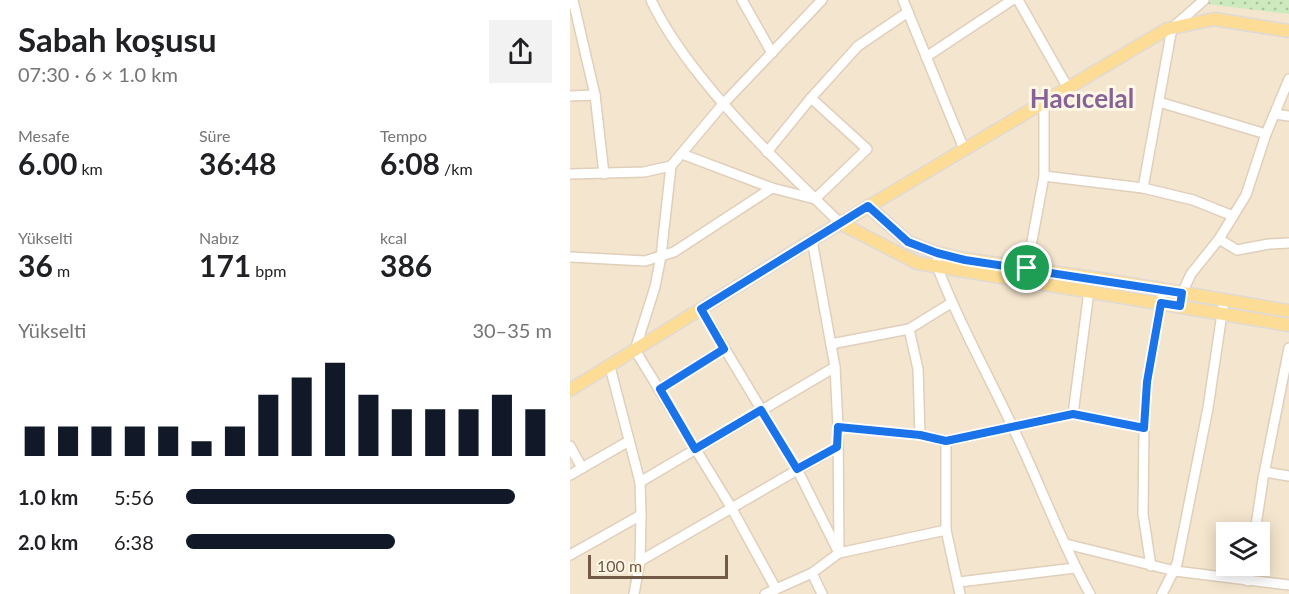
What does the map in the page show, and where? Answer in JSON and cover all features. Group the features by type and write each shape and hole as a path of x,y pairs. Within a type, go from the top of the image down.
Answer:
{"main road":[{"path":"570,390 868,206 1167,29 1214,19 1289,31"},
{"path":"868,206 908,242 965,260 1289,311"},
{"path":"840,223 917,263 1289,325"}],"street":[{"path":"573,0 595,95 604,174"},
{"path":"651,0 660,20 723,104 767,152 840,223"},
{"path":"742,0 772,53"},
{"path":"903,0 964,149"},
{"path":"926,57 1012,0"},
{"path":"1018,0 1068,88"},
{"path":"1143,188 1172,28 1204,0"},
{"path":"570,174 644,172 670,166 723,104 820,1"},
{"path":"767,152 858,46 909,12"},
{"path":"1180,306 1182,293 1191,274 1219,239 1246,195 1266,134 1289,79"},
{"path":"570,96 595,95"},
{"path":"811,98 867,149 815,199"},
{"path":"1027,268 1044,176 1044,102"},
{"path":"1159,102 1266,134"},
{"path":"1275,114 1289,116"},
{"path":"682,154 772,188 815,199"},
{"path":"670,166 661,256 655,287 635,350 731,507 776,589"},
{"path":"1044,176 1143,188 1193,200 1233,216"},
{"path":"570,257 645,261 674,252 772,188"},
{"path":"1219,239 1237,250 1289,243"},
{"path":"812,240 835,367 839,553"},
{"path":"937,253 937,266 951,303 1013,428 1075,568 1089,594"},
{"path":"1151,566 1143,514 1144,428 1147,382 1163,290"},
{"path":"1073,414 1089,291"},
{"path":"1162,594 1175,571 1208,408 1224,300"},
{"path":"831,344 909,329 951,303"},
{"path":"701,309 797,469 839,553"},
{"path":"909,329 918,369 920,435"},
{"path":"1257,522 1289,348"},
{"path":"660,389 724,349"},
{"path":"610,367 640,482 640,561 634,594"},
{"path":"640,482 835,367"},
{"path":"838,427 920,435 946,441 1073,414 1144,428"},
{"path":"570,475 629,441"},
{"path":"946,441 946,530 960,594"},
{"path":"570,446 582,468"},
{"path":"640,561 837,447"},
{"path":"1265,472 1289,476"},
{"path":"570,555 641,515"},
{"path":"765,594 812,573 839,553 946,530"},
{"path":"1066,544 1175,571 1289,585"},
{"path":"958,582 1075,568"},
{"path":"812,573 822,594"},
{"path":"1248,581 1249,576"}],"shaded area":[{"path":"570,0 1289,0 1289,594 570,594"}],"green space":[{"path":"1212,0 1289,0 1289,14 1207,4"}],"district":[{"name":"Hacıcelal","path":"1082,99"}],"route":[{"path":"868,206 908,242 965,260 1027,268 1182,293 1180,306 1161,303 1147,382 1144,428 1073,414 946,441 920,435 838,427 837,447 797,469 761,410 695,449 660,389 724,349 701,309 868,206"}]}
